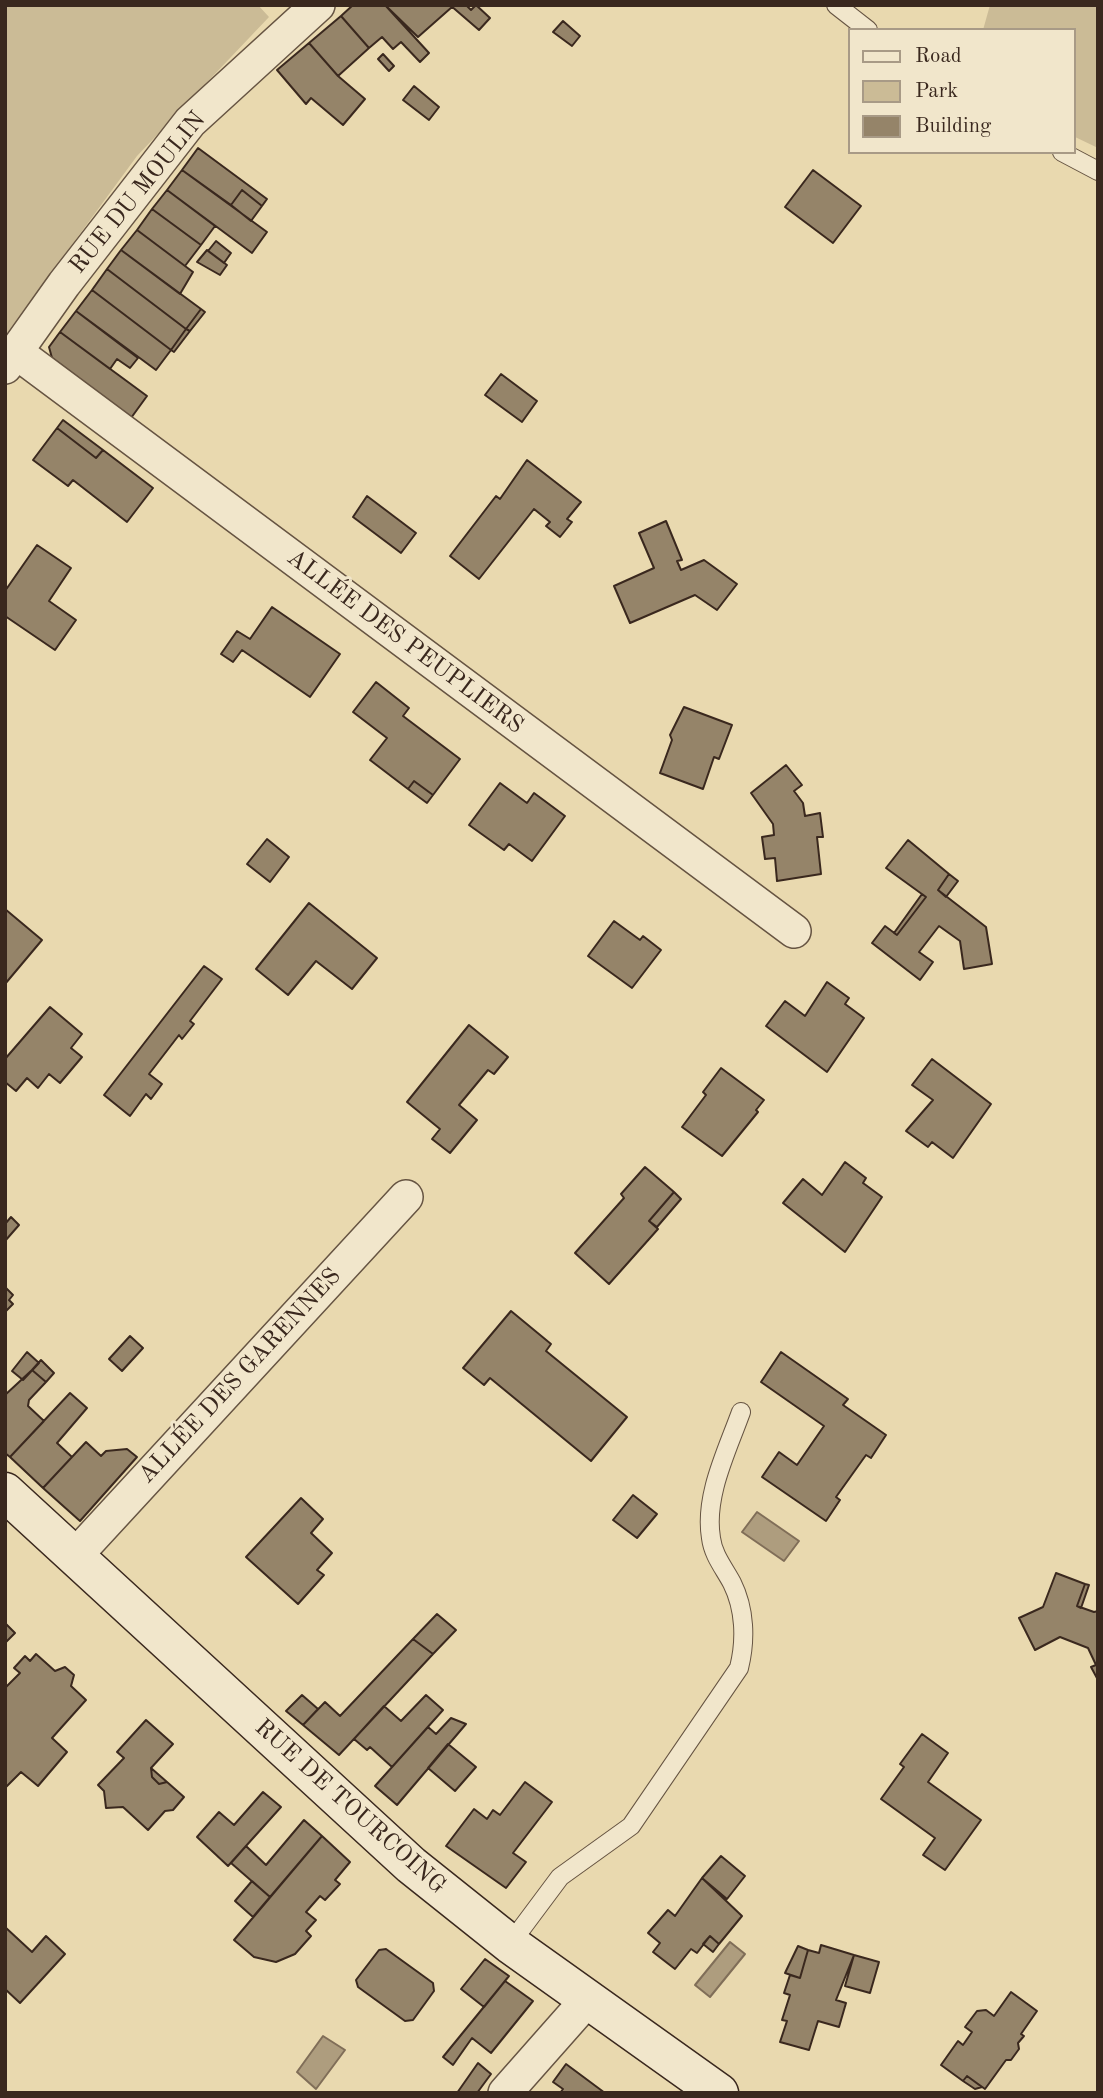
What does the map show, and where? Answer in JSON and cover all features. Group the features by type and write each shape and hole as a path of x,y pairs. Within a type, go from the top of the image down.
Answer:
{"main road":[{"name":"RUE DE TOURCOING","path":"5,1492 411,1865 510,1944 719,2093"}],"street":[{"name":"RUE DU MOULIN","path":"11,360 64,284 183,131 318,5"},
{"name":"ALLÉE DES PEUPLIERS","path":"11,360 794,931"},
{"name":"ALLÉE DES GARENNES","path":"75,1556 406,1197"},
{"path":"505,2093 588,2000"}],"lane":[{"path":"836,5 865,28"},
{"path":"1066,154 1098,171"},
{"path":"510,1944 560,1877 631,1826 739,1668 744,1644 742,1615 733,1586 714,1552 710,1530 717,1481 741,1412"}],"green space":[{"path":"5,5 258,5 269,17 137,156 5,336"},
{"path":"990,5 1098,5 1098,148 1075,137 1075,28 984,28"}],"shaded area":[{"path":"757,1512 799,1541 784,1561 742,1532"},
{"path":"730,1942 745,1954 710,1997 695,1985"},
{"path":"323,2036 345,2050 316,2089 297,2072"}],"building":[{"path":"353,5 385,5 429,53 420,62 401,42 393,49 382,37 369,48 341,16"},
{"path":"385,5 450,5 452,7 418,37"},
{"path":"450,5 466,5 471,10 476,5 490,18 479,30"},
{"path":"341,16 369,48 338,76 309,43"},
{"path":"563,21 580,36 572,46 553,32"},
{"path":"309,43 338,76 365,99 343,125 311,98 306,104 277,70"},
{"path":"383,54 394,66 389,71 378,59"},
{"path":"414,86 439,107 429,120 403,100"},
{"path":"198,148 267,199 262,206 242,190 231,205 182,170"},
{"path":"182,170 267,232 252,253 167,190"},
{"path":"813,170 861,206 833,243 785,207"},
{"path":"167,190 215,226 201,245 152,209"},
{"path":"242,190 262,206 251,221 231,205"},
{"path":"152,209 201,245 185,266 137,230"},
{"path":"137,230 193,272 180,294 121,250"},
{"path":"216,241 231,253 224,263 208,251"},
{"path":"121,250 201,309 186,329 107,269"},
{"path":"207,250 227,265 220,275 197,262"},
{"path":"107,269 186,329 171,350 92,290"},
{"path":"92,290 171,350 156,370 76,311"},
{"path":"201,309 205,312 190,331 186,329"},
{"path":"76,311 138,358 130,368 117,359 110,369 60,332"},
{"path":"186,329 190,331 174,352 171,350"},
{"path":"60,332 147,396 131,418 52,358 49,347"},
{"path":"501,374 537,401 522,422 485,395"},
{"path":"63,420 103,450 96,458 57,428"},
{"path":"57,428 96,458 103,450 153,488 127,522 73,480 68,486 33,460"},
{"path":"527,460 581,502 567,519 572,522 560,537 546,526 550,522 534,509 479,579 450,556 496,496 500,499"},
{"path":"367,496 416,533 401,553 353,517"},
{"path":"666,521 682,560 677,561 681,570 704,560 737,584 717,610 695,595 630,623 614,586 654,568 639,533"},
{"path":"37,545 71,568 49,601 76,620 55,650 5,616 5,591"},
{"path":"272,607 340,654 310,697 242,650 233,662 221,654 237,631 250,639"},
{"path":"376,682 409,708 403,716 460,759 433,795 414,781 408,789 370,760 387,738 353,712"},
{"path":"684,707 732,725 719,759 714,757 703,789 660,773 672,740 670,735"},
{"path":"786,765 802,785 794,791 803,803 805,816 820,813 823,837 817,837 821,874 777,881 775,858 765,859 762,837 774,835 773,824 751,793"},
{"path":"414,781 433,795 427,803 408,789"},
{"path":"500,783 527,803 534,793 565,816 532,861 509,844 504,850 469,825"},
{"path":"267,839 289,857 270,882 247,864"},
{"path":"908,840 949,874 938,890 986,927 992,964 964,969 960,941 939,926 919,952 933,962 920,980 872,943 885,926 897,935 926,897 886,868"},
{"path":"949,874 958,881 946,897 938,890"},
{"path":"922,894 926,897 897,935 894,933"},
{"path":"309,903 377,958 352,989 316,961 288,995 256,969"},
{"path":"5,909 42,940 5,984"},
{"path":"614,921 640,940 643,936 661,950 632,988 588,956"},
{"path":"204,966 222,979 190,1021 194,1024 182,1039 179,1035 149,1074 162,1084 151,1099 146,1094 130,1116 104,1095"},
{"path":"827,982 849,998 845,1004 864,1018 827,1072 766,1026 785,1001 805,1016"},
{"path":"50,1007 82,1034 71,1048 82,1057 60,1083 49,1074 38,1088 27,1078 16,1091 5,1082 5,1059"},
{"path":"469,1025 508,1057 494,1074 488,1070 459,1105 477,1120 450,1153 432,1139 440,1129 407,1102"},
{"path":"932,1059 991,1104 953,1158 932,1142 928,1147 906,1131 933,1100 912,1085"},
{"path":"721,1068 764,1100 756,1110 758,1112 722,1156 682,1127 706,1095 703,1092"},
{"path":"845,1162 866,1178 863,1183 882,1197 845,1252 783,1203 803,1179 822,1195"},
{"path":"645,1167 674,1192 649,1221 658,1229 609,1284 575,1253 624,1198 621,1194"},
{"path":"674,1192 681,1199 657,1227 649,1221"},
{"path":"11,1217 19,1225 5,1241 5,1224"},
{"path":"5,1287 13,1295 9,1300 13,1304 5,1312"},
{"path":"511,1311 551,1344 546,1351 627,1417 591,1461 490,1378 484,1385 463,1368"},
{"path":"130,1336 143,1348 122,1371 109,1359"},
{"path":"27,1352 39,1363 23,1380 12,1371"},
{"path":"781,1352 848,1399 843,1405 886,1435 871,1458 866,1455 836,1497 840,1500 826,1521 762,1477 779,1452 797,1465 824,1426 761,1382"},
{"path":"41,1360 54,1373 46,1382 32,1370"},
{"path":"32,1370 46,1382 29,1400 28,1406 44,1421 10,1457 5,1453 5,1395"},
{"path":"70,1393 87,1408 57,1443 72,1457 43,1488 10,1457"},
{"path":"86,1442 101,1456 106,1451 127,1449 137,1457 80,1521 43,1488"},
{"path":"633,1495 657,1514 637,1538 613,1520"},
{"path":"301,1498 323,1519 311,1533 332,1553 317,1570 324,1575 298,1604 246,1557"},
{"path":"1056,1573 1085,1584 1077,1606 1098,1611 1098,1680 1091,1667 1096,1665 1088,1648 1060,1637 1035,1650 1019,1618 1043,1607"},
{"path":"1085,1584 1089,1585 1081,1608 1077,1606"},
{"path":"437,1614 456,1630 433,1654 413,1639"},
{"path":"5,1623 15,1633 5,1643"},
{"path":"413,1639 433,1654 339,1755 303,1725 325,1702 340,1716"},
{"path":"36,1654 55,1671 65,1667 74,1675 71,1686 86,1700 52,1738 67,1752 38,1786 21,1772 6,1787 5,1688 20,1673 14,1668 25,1656 30,1661"},
{"path":"302,1695 318,1709 303,1725 286,1711"},
{"path":"426,1695 443,1710 392,1767 370,1747 367,1750 354,1739 384,1706 401,1721"},
{"path":"451,1718 466,1724 397,1805 375,1786 428,1727 436,1734"},
{"path":"146,1720 173,1744 151,1768 152,1777 159,1784 167,1782 184,1797 173,1810 165,1811 148,1830 123,1807 106,1808 104,1791 98,1785 124,1758 117,1752"},
{"path":"922,1734 948,1753 928,1782 981,1820 945,1870 923,1855 935,1838 881,1799 904,1767 900,1764"},
{"path":"448,1744 476,1767 455,1791 428,1768"},
{"path":"151,1768 167,1782 159,1784 152,1777"},
{"path":"525,1782 552,1802 513,1853 526,1862 506,1888 446,1846 474,1809 487,1819 493,1810 500,1815"},
{"path":"263,1792 281,1807 228,1866 197,1837 219,1812 234,1825"},
{"path":"304,1820 322,1836 270,1897 231,1863 246,1846 266,1865"},
{"path":"322,1836 350,1862 335,1880 340,1884 325,1900 320,1896 306,1912 316,1920 306,1931 311,1936 295,1954 276,1962 254,1957 234,1940"},
{"path":"721,1856 745,1876 727,1899 702,1878"},
{"path":"702,1878 742,1916 719,1944 710,1936 697,1953 691,1949 675,1969 653,1952 660,1943 648,1933 668,1910 675,1916"},
{"path":"252,1881 270,1897 253,1917 235,1901"},
{"path":"5,1927 32,1952 46,1936 65,1954 20,2003 5,1989"},
{"path":"710,1936 719,1944 713,1952 703,1944"},
{"path":"821,1945 854,1955 836,2000 846,2003 839,2027 818,2021 809,2050 780,2042 787,2021 782,2020 790,1995 784,1993 790,1975 800,1978 808,1950 819,1953"},
{"path":"798,1946 808,1950 800,1978 785,1973"},
{"path":"386,1949 433,1983 434,1991 413,2020 405,2021 358,1987 356,1980 379,1950"},
{"path":"854,1955 879,1962 870,1993 845,1986"},
{"path":"485,1959 509,1976 484,2007 461,1989"},
{"path":"505,1981 533,2001 491,2053 472,2038 453,2065 443,2057"},
{"path":"1011,1992 1037,2011 1021,2034 1024,2036 1018,2043 1019,2049 1011,2060 1006,2060 985,2089 967,2076 963,2081 941,2065 958,2041 963,2045 972,2032 965,2027 977,2011 986,2010 994,2016"},
{"path":"478,2063 491,2074 477,2093 457,2093"},
{"path":"566,2064 605,2093 560,2093 563,2089 553,2082"},
{"path":"967,2076 982,2087 975,2089 963,2081"}]}
